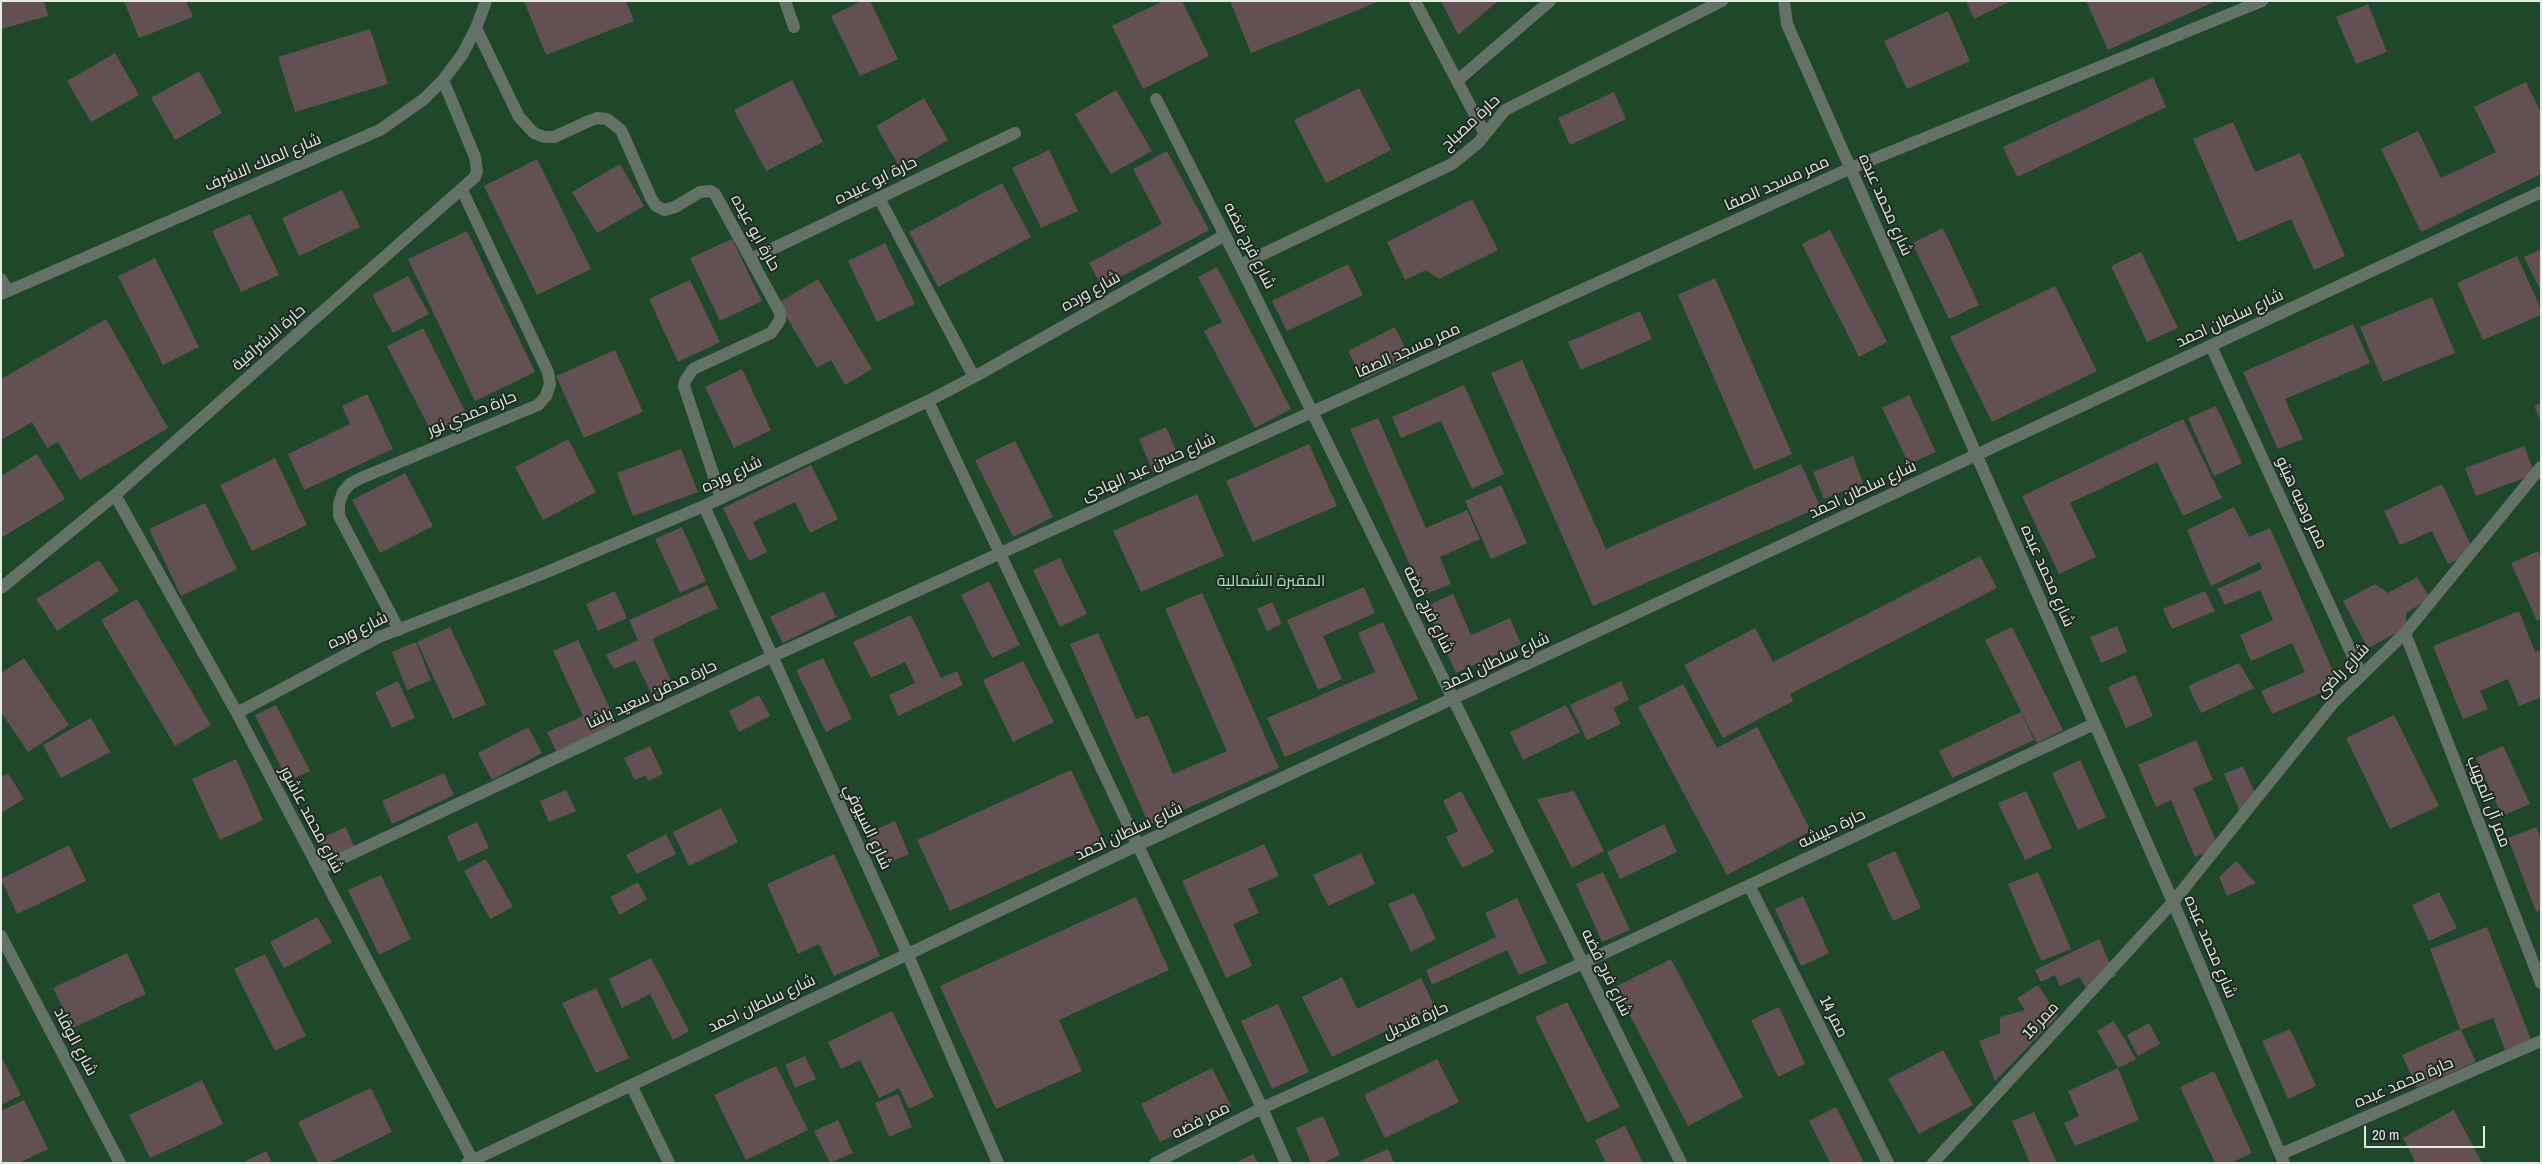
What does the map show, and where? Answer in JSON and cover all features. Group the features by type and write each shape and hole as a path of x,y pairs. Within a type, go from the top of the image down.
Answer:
{"street":[{"name":"شارع الملك الاشرف","path":"5,293 380,130 417,105 443,80 462,55 476,28 486,1"},
{"path":"785,1 794,27"},
{"path":"1415,1 1485,134"},
{"path":"1457,81 1550,1"},
{"name":"حارة مصباح","path":"1240,265 1452,164 1466,155 1505,110 1722,1"},
{"name":"شارع محمد عبده","path":"1784,1 1787,24 2173,902 2282,1158"},
{"name":"ممر مسجد الصفا","path":"1312,412 1851,168 2262,1"},
{"name":"حارة ابو عيده","path":"476,28 525,126 544,137 554,137 598,118 615,123 621,130 656,206 665,210 675,207 700,192 710,191 718,198 780,312 777,328 693,369 685,381 684,386 721,498"},
{"name":"حارة الاشرافية","path":"1,588 115,495 475,177 477,163 443,80"},
{"name":"شارع فرج فضه","path":"1156,99 1240,265 1682,1163"},
{"name":"حارة ابو عبيده","path":"751,259 1015,133"},
{"name":"حارة حمدي نور","path":"399,630 339,516 339,504 343,492 350,484 361,478 538,405 546,396 550,384 548,372 462,190"},
{"name":"شارع سلطان احمد","path":"471,1162 907,953 1454,700 2541,192"},
{"path":"880,198 974,377"},
{"name":"شارع ورده","path":"237,713 379,637 542,574 704,506 928,400 974,377 1225,235"},
{"path":"1,279 5,293"},
{"name":"ممر وهبه هيتو","path":"2211,346 2361,674"},
{"path":"928,400 1262,1108 1286,1163"},
{"name":"شارع حسن عبد الهادى","path":"1000,554 1312,412"},
{"name":"شارع راضى","path":"2173,902 2333,703 2405,633 2541,467"},
{"name":"شارع محمد عاشور","path":"115,495 237,713 471,1162"},
{"name":"شارع السيوفي","path":"704,506 907,953 998,1163"},
{"name":"حارة مدفن سعيد باشا","path":"319,870 771,657 1000,554"},
{"name":"ممر آل المهيب","path":"2405,633 2541,983"},
{"name":"حارة حبيشه","path":"1583,963 2094,724"},
{"name":"ممر 14","path":"1749,885 1888,1163"},
{"name":"ممر 15","path":"1933,1163 2173,902"},
{"name":"شارع الوقاد","path":"1,936 120,1163"},
{"name":"حارة قنديل","path":"1262,1108 1583,963"},
{"name":"حارة محمد عبده","path":"2282,1158 2541,1041"},
{"path":"631,1085 669,1163"},
{"name":"ممر فضه","path":"1155,1163 1262,1108"}],"green space":[{"name":"المقبرة الشمالية","path":"1,1 2541,1 2541,1163 1,1163"}],"building":[{"path":"1,1 44,1 48,16 1,29"},
{"path":"124,1 186,1 193,17 139,38"},
{"path":"524,1 626,1 634,21 546,55"},
{"path":"861,1 870,1 898,59 860,76 831,16"},
{"path":"1163,1 1182,1 1209,56 1143,89 1112,26"},
{"path":"1230,1 1380,1 1251,53"},
{"path":"1441,1 1498,1 1458,35"},
{"path":"1966,1 2011,1 1974,19"},
{"path":"2086,1 2216,1 2108,50"},
{"path":"2368,4 2387,52 2356,64 2336,17"},
{"path":"1948,11 1970,61 1907,89 1884,41"},
{"path":"370,29 388,84 295,112 278,57"},
{"path":"115,53 139,95 91,122 67,81"},
{"path":"199,71 222,113 175,140 151,98"},
{"path":"2153,77 2166,107 2017,177 2003,147"},
{"path":"792,80 823,142 766,171 734,110"},
{"path":"2526,82 2541,113 2541,174 2421,232 2381,149 2418,131 2441,178 2496,152 2474,107"},
{"path":"1359,88 1391,150 1326,183 1294,120"},
{"path":"1116,90 1152,151 1111,174 1075,114"},
{"path":"1614,92 1626,119 1570,145 1558,118"},
{"path":"924,98 948,140 900,168 876,126"},
{"path":"2233,122 2255,172 2300,153 2345,256 2314,270 2291,219 2238,242 2193,139"},
{"path":"1049,150 1078,211 1041,228 1012,168"},
{"path":"1167,151 1209,230 1102,287 1089,263 1162,224 1133,169"},
{"path":"537,159 591,269 537,295 484,186"},
{"path":"620,164 644,206 597,233 572,192"},
{"path":"1002,183 1031,237 938,287 909,232"},
{"path":"342,190 360,227 299,256 282,218"},
{"path":"1472,199 1498,250 1439,279 1426,270 1405,280 1387,242"},
{"path":"250,214 279,275 241,292 212,231"},
{"path":"1943,228 1979,305 1949,319 1912,243"},
{"path":"1830,230 1887,342 1859,357 1802,244"},
{"path":"467,231 535,372 475,401 408,259"},
{"path":"732,239 762,301 720,321 690,258"},
{"path":"885,243 915,304 877,322 848,261"},
{"path":"2541,249 2541,291 2524,257"},
{"path":"2141,252 2178,328 2147,342 2111,266"},
{"path":"2517,256 2541,309 2541,315 2483,340 2457,283"},
{"path":"155,258 199,347 163,365 118,276"},
{"path":"1348,264 1363,295 1287,331 1272,301"},
{"path":"1217,267 1291,409 1255,428 1204,331 1222,322 1198,277"},
{"path":"408,276 429,314 393,333 372,295"},
{"path":"1715,278 1792,454 1754,470 1678,295"},
{"path":"818,279 872,369 845,385 831,360 817,368 778,303"},
{"path":"690,280 720,342 678,362 649,299"},
{"path":"2055,286 2097,371 1992,422 1950,337"},
{"path":"2432,297 2455,353 2383,382 2360,327"},
{"path":"1640,311 1652,339 1581,370 1568,342"},
{"path":"106,319 168,428 80,480 58,442 47,448 32,422 1,440 1,379"},
{"path":"2353,324 2370,363 2285,399 2303,439 2278,449 2243,372"},
{"path":"1395,327 1410,357 1363,380 1348,351"},
{"path":"423,328 467,415 432,433 387,346"},
{"path":"615,350 643,412 584,438 556,376"},
{"path":"1522,360 1606,549 1801,464 1820,507 1593,606 1491,373"},
{"path":"742,369 771,430 734,448 705,387"},
{"path":"1464,385 1504,474 1472,489 1441,421 1401,438 1392,417"},
{"path":"367,394 393,449 304,490 288,454 350,424 342,406"},
{"path":"1909,395 1936,452 1909,464 1882,408"},
{"path":"2541,403 2541,422 2534,406"},
{"path":"2216,406 2242,463 2214,476 2188,418"},
{"path":"1378,418 1426,528 1467,510 1480,539 1440,557 1451,584 1423,595 1350,429"},
{"path":"2183,419 2222,498 2183,516 2157,462 2070,503 2096,557 2059,574 2022,496"},
{"path":"1166,427 1180,460 1153,472 1139,439"},
{"path":"568,439 596,492 543,520 515,467"},
{"path":"1015,441 1053,517 1013,537 975,460"},
{"path":"1309,444 1337,506 1253,542 1226,481"},
{"path":"2524,446 2535,474 2476,496 2465,468"},
{"path":"681,449 698,492 633,516 617,473"},
{"path":"37,454 65,499 1,538 1,476"},
{"path":"1853,456 1863,483 1824,499 1813,472"},
{"path":"275,458 307,525 252,551 220,485"},
{"path":"811,465 838,519 810,533 795,502 753,522 767,552 749,561 723,508"},
{"path":"405,473 433,526 380,553 352,500"},
{"path":"2442,484 2474,552 2448,564 2432,531 2400,545 2384,511"},
{"path":"1501,485 1527,543 1491,559 1465,501"},
{"path":"1197,494 1224,556 1141,592 1113,531"},
{"path":"205,503 237,569 181,596 149,529"},
{"path":"2234,507 2249,537 2270,528 2339,685 2272,714 2261,691 2305,672 2292,643 2251,661 2240,635 2273,620 2260,590 2225,605 2217,589 2262,569 2260,562 2211,586 2187,530"},
{"path":"682,527 706,581 680,593 655,539"},
{"path":"2538,551 2541,556 2541,619 2537,621 2511,563"},
{"path":"1980,556 1997,588 1790,694 1793,701 1723,738 1684,665 1755,628 1773,662"},
{"path":"1060,558 1087,614 1060,627 1033,570"},
{"path":"99,560 119,591 57,631 36,599"},
{"path":"2417,577 2430,598 2406,613 2406,628 2368,648 2343,601 2375,584 2388,593"},
{"path":"989,581 1020,645 992,658 961,595"},
{"path":"707,585 718,608 652,639 674,687 653,697 635,660 614,669 606,655 638,640 629,620"},
{"path":"1364,587 1375,613 1323,636 1342,679 1318,690 1287,620"},
{"path":"615,591 627,618 598,631 586,604"},
{"path":"824,591 836,617 783,643 770,617"},
{"path":"2205,591 2215,611 2172,629 2163,609"},
{"path":"1202,593 1279,768 1149,825 1070,644 1098,633 1136,719 1148,715 1173,774 1227,751 1165,609"},
{"path":"1453,594 1471,635 1510,618 1521,644 1456,673 1426,606"},
{"path":"137,599 211,725 175,746 101,620"},
{"path":"1272,602 1282,624 1267,631 1257,609"},
{"path":"2519,611 2535,652 2541,650 2541,697 2519,706 2508,679 2480,691 2488,709 2463,719 2433,646"},
{"path":"911,615 941,678 957,671 963,685 898,716 889,695 915,683 905,662 871,678 853,642"},
{"path":"1383,622 1418,699 1285,757 1267,718 1375,672 1358,633"},
{"path":"2117,626 2127,652 2101,663 2090,637"},
{"path":"450,627 486,704 453,719 417,642"},
{"path":"2012,627 2063,730 2037,743 1985,640"},
{"path":"578,640 617,724 556,751 547,732 583,716 553,651"},
{"path":"416,642 431,680 407,690 392,652"},
{"path":"24,658 69,725 28,752 1,712 1,673"},
{"path":"823,658 852,719 826,732 796,670"},
{"path":"1023,661 1054,722 1013,742 983,680"},
{"path":"2239,663 2254,688 2201,713 2188,686"},
{"path":"2135,675 2153,716 2126,728 2108,687"},
{"path":"398,681 415,718 392,728 375,692"},
{"path":"1621,681 1629,700 1613,708 1621,724 1587,740 1570,705"},
{"path":"1683,684 1717,748 1757,727 1811,831 1727,875 1638,707"},
{"path":"759,695 770,716 739,732 729,711"},
{"path":"276,705 310,771 288,781 255,715"},
{"path":"1566,705 1580,732 1523,760 1510,732"},
{"path":"2021,712 2034,740 1952,778 1939,751"},
{"path":"2394,715 2439,806 2390,829 2346,738"},
{"path":"91,718 110,752 61,778 43,745"},
{"path":"528,727 542,753 492,780 478,753"},
{"path":"2196,740 2213,780 2193,788 2219,847 2195,857 2171,800 2156,807 2138,765"},
{"path":"650,746 663,774 648,781 646,775 635,780 624,758"},
{"path":"2503,746 2530,804 2502,816 2476,758"},
{"path":"236,759 263,820 220,840 192,779"},
{"path":"2080,760 2106,817 2078,830 2052,773"},
{"path":"2243,766 2256,795 2241,814 2224,774"},
{"path":"1071,770 1104,841 950,911 917,840"},
{"path":"8,773 24,799 1,813 1,777"},
{"path":"444,773 454,795 392,824 382,801"},
{"path":"566,790 576,811 549,822 540,801"},
{"path":"1461,791 1494,852 1462,868 1446,837 1458,831 1443,801"},
{"path":"1574,791 1604,851 1572,868 1537,799"},
{"path":"2026,791 2052,848 2025,860 1998,803"},
{"path":"721,808 738,842 689,866 673,832"},
{"path":"895,821 909,854 881,866 867,833"},
{"path":"477,822 489,848 458,862 447,836"},
{"path":"1664,824 1677,852 1620,879 1607,852"},
{"path":"346,827 355,849 329,860 319,839"},
{"path":"2536,827 2541,838 2541,910 2536,912 2508,838"},
{"path":"666,834 676,854 637,874 626,855"},
{"path":"1264,844 1279,876 1248,889 1259,913 1233,924 1252,966 1226,978 1182,881"},
{"path":"69,845 86,881 17,914 1,879"},
{"path":"1895,851 1921,908 1893,921 1867,864"},
{"path":"1361,853 1375,884 1328,906 1313,875"},
{"path":"834,854 880,956 834,976 819,944 798,954 767,884"},
{"path":"486,859 513,907 490,919 464,871"},
{"path":"2236,861 2256,883 2227,896 2219,877"},
{"path":"1603,872 1630,930 1602,942 1576,884"},
{"path":"2038,872 2071,949 2041,961 2008,884"},
{"path":"381,875 411,939 379,955 348,890"},
{"path":"638,882 647,899 620,915 610,897"},
{"path":"2439,892 2457,928 2429,941 2412,905"},
{"path":"1414,893 1436,939 1411,952 1388,904"},
{"path":"1803,896 1829,953 1801,966 1775,909"},
{"path":"1136,897 1169,970 1059,1020 1082,1071 996,1109 940,986"},
{"path":"1517,898 1547,963 1519,975 1507,950 1432,985 1426,970 1496,937 1485,913"},
{"path":"317,917 332,942 284,968 270,942"},
{"path":"2487,927 2531,1040 2505,1050 2493,1018 2461,1030 2476,1062 2417,1088 2402,1055 2460,1029 2430,949"},
{"path":"2099,939 2116,976 2087,990 2080,977 2060,986 2055,975 2041,982 2035,970"},
{"path":"127,953 146,994 73,1028 53,988"},
{"path":"265,954 306,1036 275,1051 234,969"},
{"path":"651,958 689,1031 673,1040 650,994 622,1008 609,979"},
{"path":"1671,959 1743,1097 1688,1126 1615,987"},
{"path":"1342,977 1357,1009 1421,978 1435,1007 1332,1057 1302,997"},
{"path":"2038,985 2058,1016 1995,1081 1979,1041 2000,1033 2000,1017 2025,1010 2017,998"},
{"path":"596,988 629,1058 596,1073 562,1003"},
{"path":"1567,1002 1620,1107 1587,1123 1535,1017"},
{"path":"1278,1004 1309,1072 1272,1089 1241,1021"},
{"path":"1779,1007 1805,1064 1778,1077 1751,1020"},
{"path":"892,1011 934,1097 909,1109 899,1088 879,1098 860,1060 841,1069 828,1042"},
{"path":"2114,1021 2136,1059 2118,1068 2097,1031"},
{"path":"2149,1023 2160,1044 2138,1056 2127,1035"},
{"path":"2290,1029 2316,1086 2288,1099 2262,1041"},
{"path":"1943,1050 1973,1105 1919,1134 1888,1079"},
{"path":"1,1056 21,1095 1,1105"},
{"path":"805,1056 816,1079 795,1088 785,1065"},
{"path":"1437,1059 1459,1102 1385,1138 1364,1095"},
{"path":"776,1066 808,1130 746,1160 714,1095"},
{"path":"1212,1068 1231,1106 1160,1142 1141,1104"},
{"path":"2118,1068 2139,1120 2075,1146 2064,1123 2079,1116 2068,1091"},
{"path":"2214,1071 2252,1153 2231,1163 2215,1163 2180,1087"},
{"path":"202,1080 223,1124 150,1158 129,1115"},
{"path":"371,1088 392,1132 328,1163 318,1163 298,1122"},
{"path":"898,1094 912,1127 889,1137 875,1103"},
{"path":"24,1100 48,1149 19,1163 1,1163 1,1111"},
{"path":"1836,1107 1864,1163 1830,1163 1809,1121"},
{"path":"2454,1110 2482,1163 2416,1163 2403,1138"},
{"path":"2034,1112 2057,1163 2030,1163 2012,1121"},
{"path":"1323,1116 1340,1155 1323,1163 1311,1163 1296,1128"},
{"path":"838,1120 853,1153 830,1163 814,1131"},
{"path":"1625,1126 1643,1163 1601,1163 1605,1161 1595,1140"},
{"path":"1388,1149 1394,1163 1356,1163"},
{"path":"266,1151 272,1163 242,1163"},
{"path":"1253,1154 1258,1163 1235,1163"}]}
